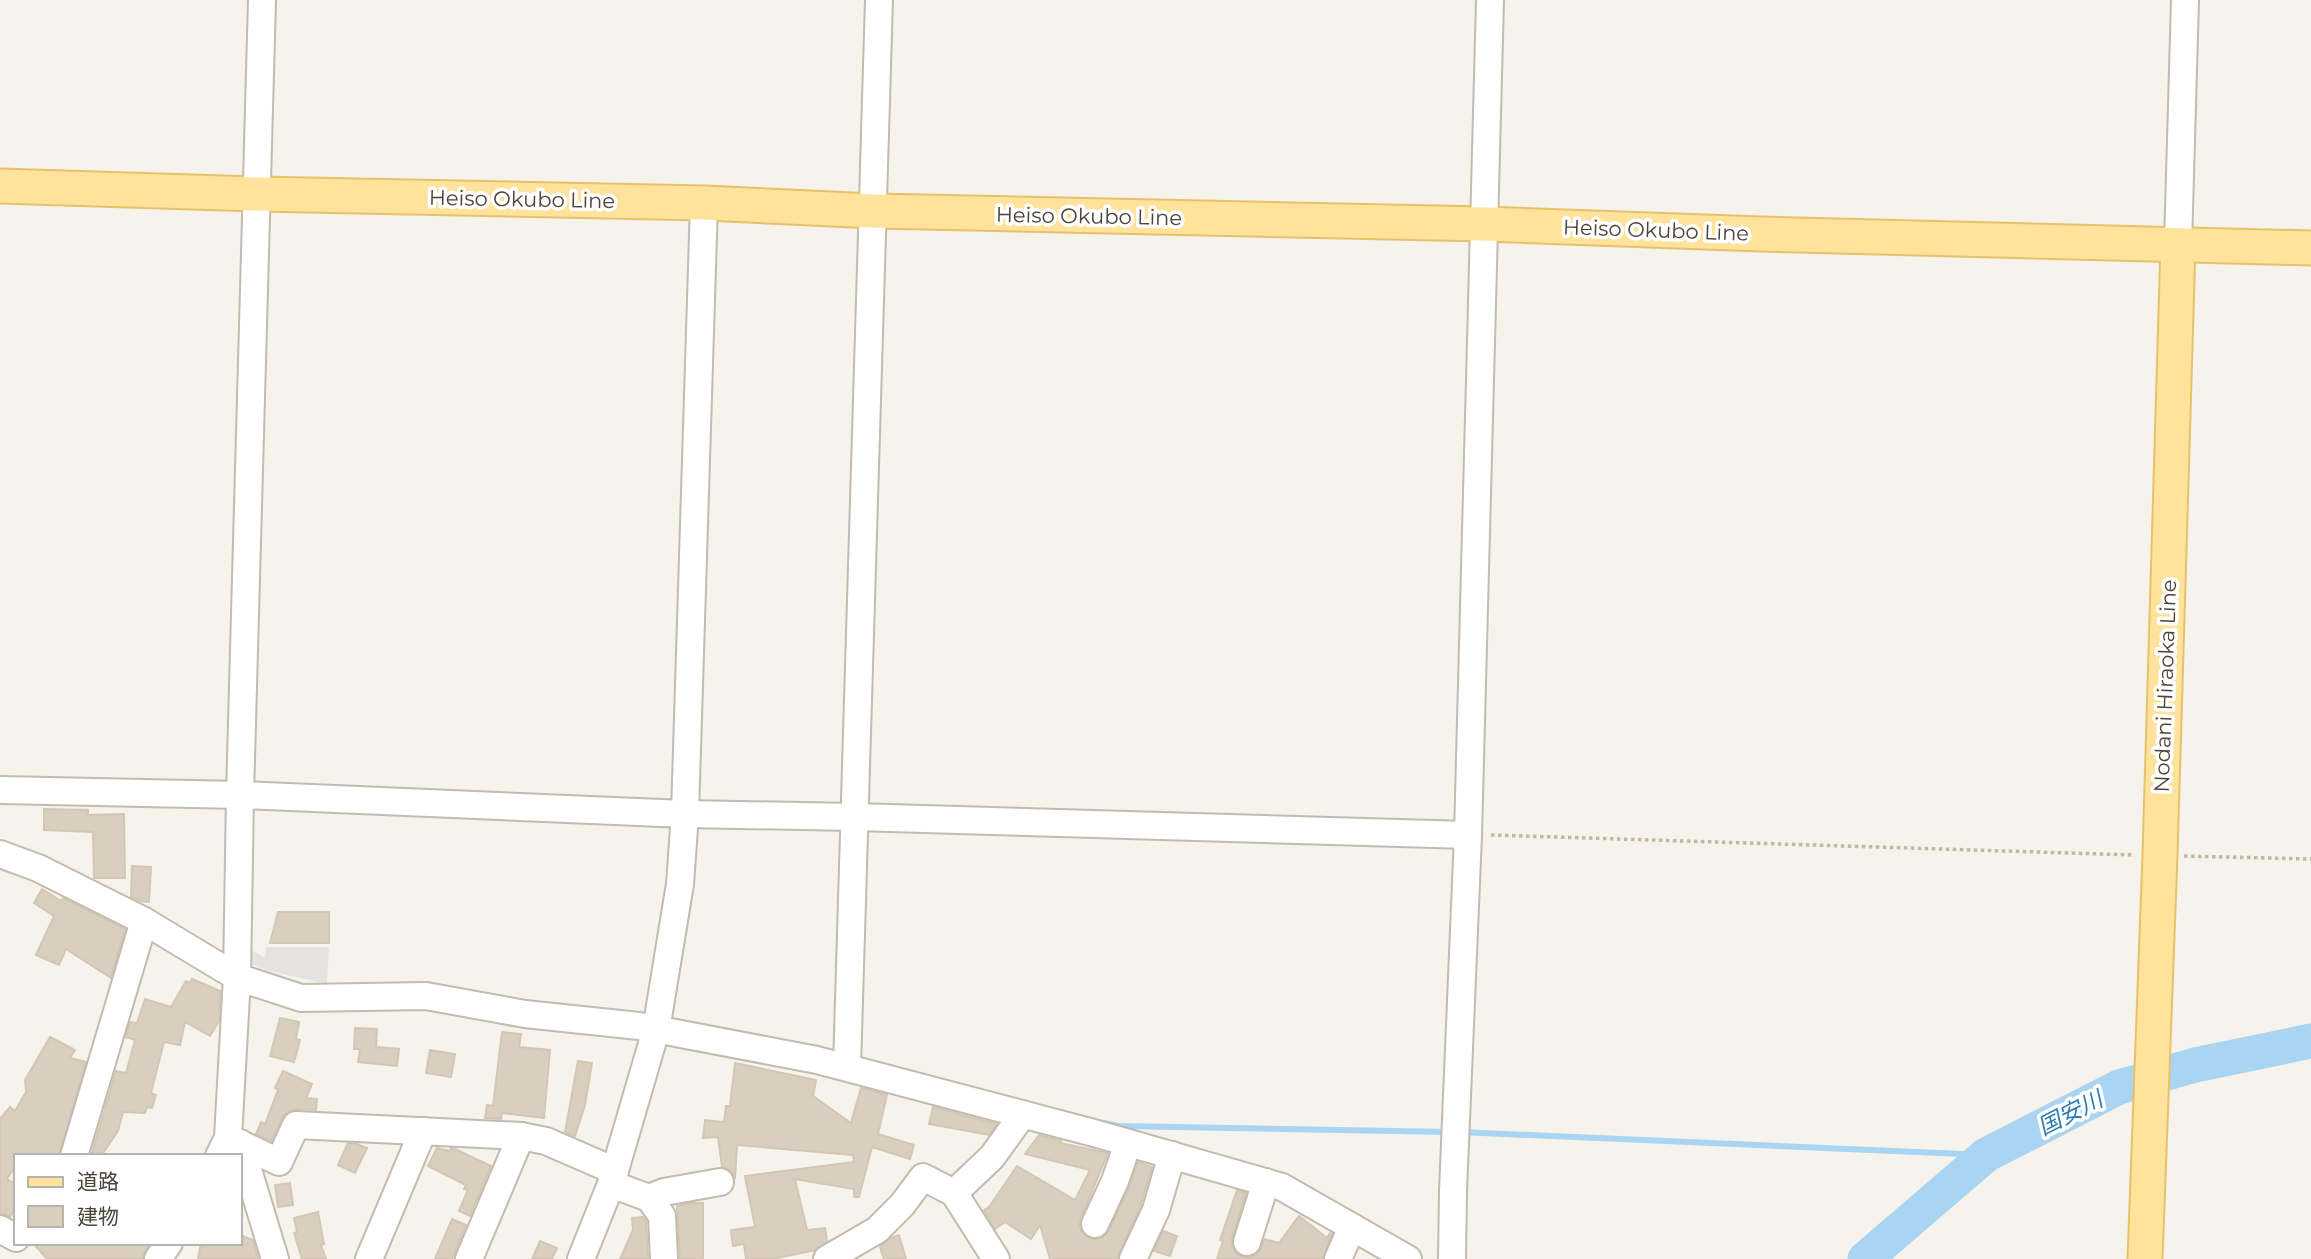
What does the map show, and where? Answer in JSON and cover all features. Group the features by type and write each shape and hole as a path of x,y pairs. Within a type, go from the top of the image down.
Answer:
{"main road":[{"name":"Heiso Okubo Line","path":"0,186 704,203 874,211 1485,223 1761,234 2178,245"},
{"path":"2178,245 2311,248"},
{"name":"Nodani Hiraoka Line","path":"2146,1259 2178,245"}],"street":[{"path":"262,0 237,977 229,1146 279,1162 296,1125 521,1136 546,1140 649,1198 662,1216 664,1259"},
{"path":"847,1067 879,0"},
{"path":"1452,1259 1468,835 1490,0"},
{"path":"2178,245 2185,0"},
{"path":"581,1259 613,1177 656,1030 680,884 685,814 704,203"},
{"path":"0,790 240,795 685,814 1468,835"},
{"path":"0,853 38,868 144,921 237,977 301,998 426,996 525,1014 656,1030 847,1067 1282,1187 1352,1227 1394,1256"},
{"path":"75,1154 144,921"},
{"path":"954,1193 992,1157 1023,1114"},
{"path":"369,1259 424,1131"},
{"path":"469,1259 521,1136"},
{"path":"1095,1224 1115,1181 1128,1143"},
{"path":"1133,1259 1156,1210 1172,1155"},
{"path":"827,1259 877,1230 902,1205 923,1177 954,1193 996,1259"},
{"path":"242,1178 275,1259"},
{"path":"649,1198 664,1192 720,1182"},
{"path":"1247,1242 1266,1182"},
{"path":"1338,1259 1352,1227"}],"path":[{"path":"1468,835 2311,859"}],"shaded area":[{"path":"266,947 329,947 327,984 269,971 242,960 250,949 265,958"}],"building":[{"path":"44,809 88,810 88,815 124,814 125,878 94,878 93,832 44,830"},
{"path":"132,866 151,867 149,902 131,897"},
{"path":"42,889 61,901 63,898 125,929 111,978 66,949 59,965 36,955 54,916 34,903"},
{"path":"278,912 329,912 329,943 270,943"},
{"path":"192,979 220,991 219,1021 210,1036 185,1022 180,1045 164,1042 151,1093 156,1095 152,1108 147,1107 145,1113 123,1112 118,1131 102,1154 92,1154 116,1071 126,1073 135,1040 126,1037 130,1022 137,1023 145,999 171,1007 186,981 190,983"},
{"path":"280,1018 299,1022 296,1039 300,1040 294,1062 270,1056"},
{"path":"355,1028 377,1029 376,1047 399,1049 397,1066 358,1062 360,1049 354,1049"},
{"path":"502,1032 521,1034 519,1047 550,1050 544,1118 502,1113 501,1119 485,1118 487,1105 493,1106"},
{"path":"50,1037 75,1050 70,1058 86,1062 60,1154 14,1154 14,1168 7,1179 14,1183 14,1211 10,1217 0,1213 0,1119 10,1107 15,1111 26,1092 25,1080"},
{"path":"430,1050 455,1054 451,1077 426,1073"},
{"path":"578,1061 592,1063 585,1105 575,1136 565,1132"},
{"path":"735,1063 816,1080 813,1096 851,1123 861,1088 887,1095 878,1134 914,1145 910,1159 872,1147 859,1197 854,1197 854,1189 795,1179 807,1230 825,1228 827,1241 815,1250 773,1259 746,1259 744,1244 733,1246 731,1230 755,1227 745,1176 854,1162 853,1155 737,1145 735,1179 732,1171 722,1167 718,1137 703,1138 705,1120 724,1122 726,1106 730,1106"},
{"path":"283,1071 312,1084 306,1098 317,1099 316,1110 297,1109 287,1112 271,1141 256,1134 261,1122 265,1124 278,1090 275,1088"},
{"path":"933,1107 997,1124 989,1135 929,1124"},
{"path":"1039,1135 1061,1141 1060,1143 1108,1153 1079,1226 1089,1238 1096,1240 1109,1231 1138,1162 1152,1167 1141,1204 1117,1259 1050,1259 1040,1225 1031,1239 1005,1222 995,1229 984,1210 989,1207 1017,1166 1075,1200 1090,1170 1025,1154"},
{"path":"348,1143 367,1148 355,1173 338,1165"},
{"path":"437,1148 450,1151 451,1148 455,1149 491,1166 470,1216 459,1211 468,1190 464,1189 466,1185 428,1166"},
{"path":"290,1183 293,1205 278,1207 275,1185"},
{"path":"1237,1190 1246,1193 1232,1238 1236,1253 1251,1257 1258,1253 1264,1239 1279,1243 1299,1216 1327,1238 1332,1234 1323,1259 1217,1259 1223,1241 1220,1240"},
{"path":"703,1203 703,1259 680,1259 677,1206"},
{"path":"318,1212 324,1244 321,1245 326,1259 302,1259 294,1233 297,1232 294,1218"},
{"path":"643,1217 646,1221 648,1259 620,1259 633,1230 632,1218"},
{"path":"452,1219 466,1225 452,1259 435,1259"},
{"path":"1163,1231 1177,1236 1170,1256 1154,1251"},
{"path":"899,1235 906,1259 884,1259 880,1247"},
{"path":"242,1236 253,1240 258,1259 198,1259 201,1245 242,1245"},
{"path":"540,1241 557,1248 552,1259 532,1259"},
{"path":"35,1245 149,1245 142,1259 47,1259"}],"waterway":[{"name":"国安川","path":"1865,1259 1986,1155 2119,1087 2195,1065 2311,1041"},
{"path":"1104,1123 1119,1126 1449,1132"},
{"path":"1460,1132 1986,1155"}]}
